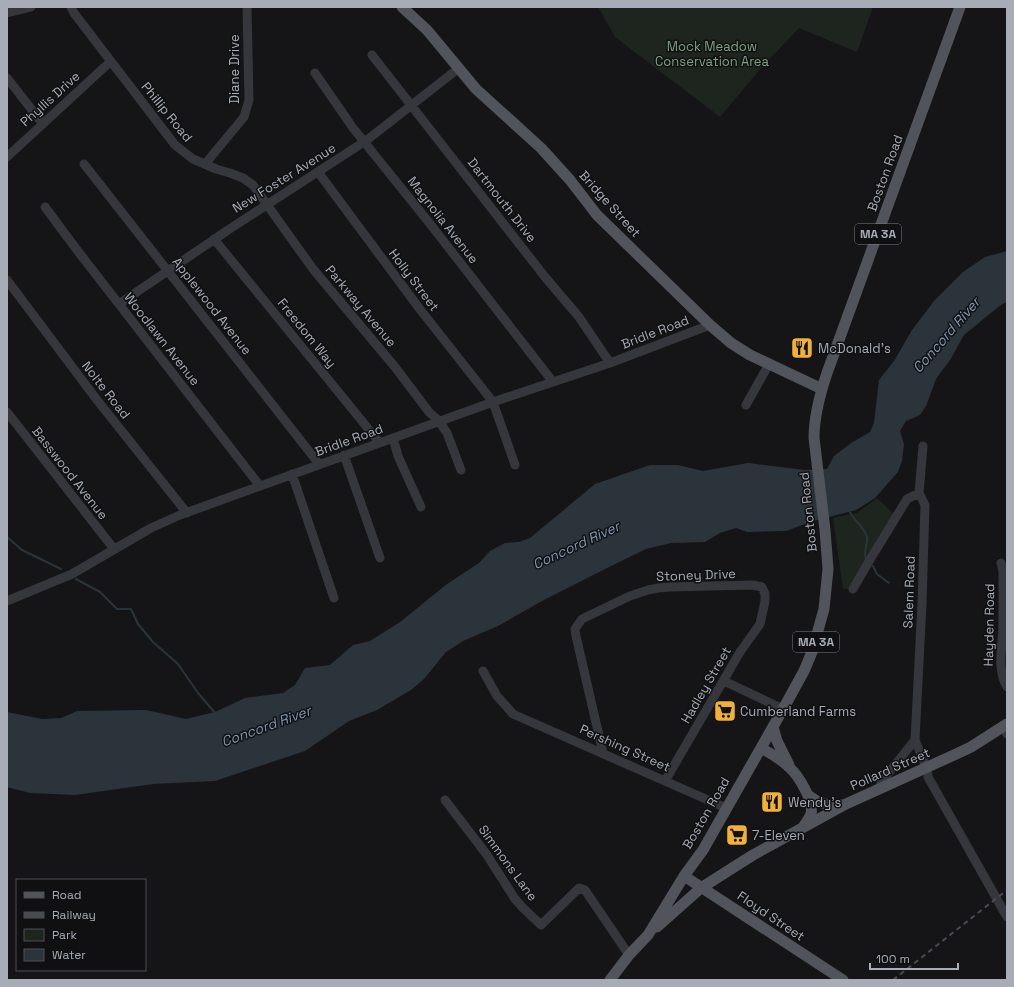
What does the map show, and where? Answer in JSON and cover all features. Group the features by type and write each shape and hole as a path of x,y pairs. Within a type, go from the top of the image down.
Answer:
{"main road":[{"name":"Bridge Street","path":"402,7 427,30 476,89 541,148 570,180 598,215 710,325 731,343 750,355 822,389"},
{"name":"Boston Road","path":"610,980 629,955 648,935 684,876 703,850 804,671 812,652 824,609 828,569 825,530 815,452 814,427 822,389 960,7"},
{"path":"773,727 777,741 790,768 808,795 811,803 811,813 802,828"},
{"name":"Pollard Street","path":"648,935 701,888 753,856 846,804 927,769 1006,728"},
{"path":"761,748 783,761 790,768"},
{"path":"808,795 825,805 846,804"},
{"name":"Floyd Street","path":"684,876 843,980"},
{"path":"718,877 716,885 720,899"}],"street":[{"path":"7,13 17,9 31,7"},
{"name":"Phillip Road","path":"71,7 175,146 193,159 243,178 253,185 267,204"},
{"name":"Diane Drive","path":"205,164 244,117 248,108 247,7"},
{"name":"Dartmouth Drive","path":"372,55 579,317 610,363"},
{"name":"Phyllis Drive","path":"7,157 111,61"},
{"name":"New Foster Avenue","path":"119,304 267,204 365,142 459,68"},
{"name":"Magnolia Avenue","path":"315,73 353,128 553,382"},
{"path":"7,78 43,124"},
{"name":"Applewood Avenue","path":"84,164 122,215 168,271 319,464"},
{"name":"Holly Street","path":"318,172 419,308 492,402 515,465"},
{"name":"Parkway Avenue","path":"267,204 313,269 395,367 429,412 439,421 447,432 461,470"},
{"name":"Woodlawn Avenue","path":"45,207 260,486"},
{"name":"Freedom Way","path":"214,239 379,442"},
{"name":"Nolte Road","path":"7,280 97,400 187,512"},
{"name":"Bridle Road","path":"7,601 72,574 151,528 187,512 492,402 610,363 710,325"},
{"path":"746,405 769,364"},
{"name":"Basswood Avenue","path":"7,412 114,549"},
{"path":"393,438 398,456 421,507"},
{"name":"Salem Road","path":"923,446 919,493 925,505 922,604 915,740 927,769 928,777 1007,917"},
{"path":"344,455 380,558"},
{"path":"292,474 334,598"},
{"path":"852,589 907,499 919,493"},
{"name":"Hayden Road","path":"1001,563 1003,571 1005,617 1001,665 1002,675 1007,687"},
{"name":"Stoney Drive","path":"603,753 576,636 575,629 582,620 588,615 630,596 658,588 753,585 762,587 765,594 765,601"},
{"name":"Hadley Street","path":"665,781 740,652 760,624 765,601"},
{"name":"Pershing Street","path":"483,671 497,696 513,714 726,808"},
{"path":"724,681 783,709"},
{"path":"880,789 882,781 915,740"},
{"name":"Simmons Lane","path":"445,800 487,854 515,898 541,925 579,888 582,888 585,890 629,955"}],"green space":[{"name":"Mock Meadow Conservation Area","path":"598,7 873,7 857,52 799,28 761,68 720,117 615,37"},
{"path":"877,498 895,515 849,589 843,589 833,518 857,513"}],"water":[{"name":"Concord River","path":"1007,251 1007,302 1002,304 964,335 950,360 936,379 926,406 920,415 906,421 900,431 904,444 902,461 898,472 875,498 856,510 813,521 786,531 747,532 736,528 720,533 705,542 671,543 646,549 542,601 498,626 463,641 446,652 424,679 411,690 377,710 349,721 305,751 215,781 153,784 75,795 30,793 7,787 7,712 42,719 61,718 77,711 146,710 186,719 215,712 245,698 283,693 295,685 305,668 330,665 353,645 370,641 400,622 447,584 479,563 490,551 505,543 519,542 530,538 595,484 650,465 678,465 703,471 748,463 805,470 827,469 834,456 851,443 870,432 874,423 879,380 894,361 912,330 934,301 963,272 985,257"}],"waterway":[{"path":"849,510 866,533 866,559"},
{"path":"7,537 22,550 61,569"},
{"path":"873,566 877,574 889,583"},
{"path":"76,579 100,592 117,609 131,609 138,624 153,642 178,664 198,693 216,714"}],"railway":[{"path":"893,980 1007,890"}],"place":[{"name":"McDonald's","path":"802,348"},
{"name":"Cumberland Farms","path":"725,711"},
{"name":"Wendy's","path":"772,802"},
{"name":"7-Eleven","path":"737,835"}]}
